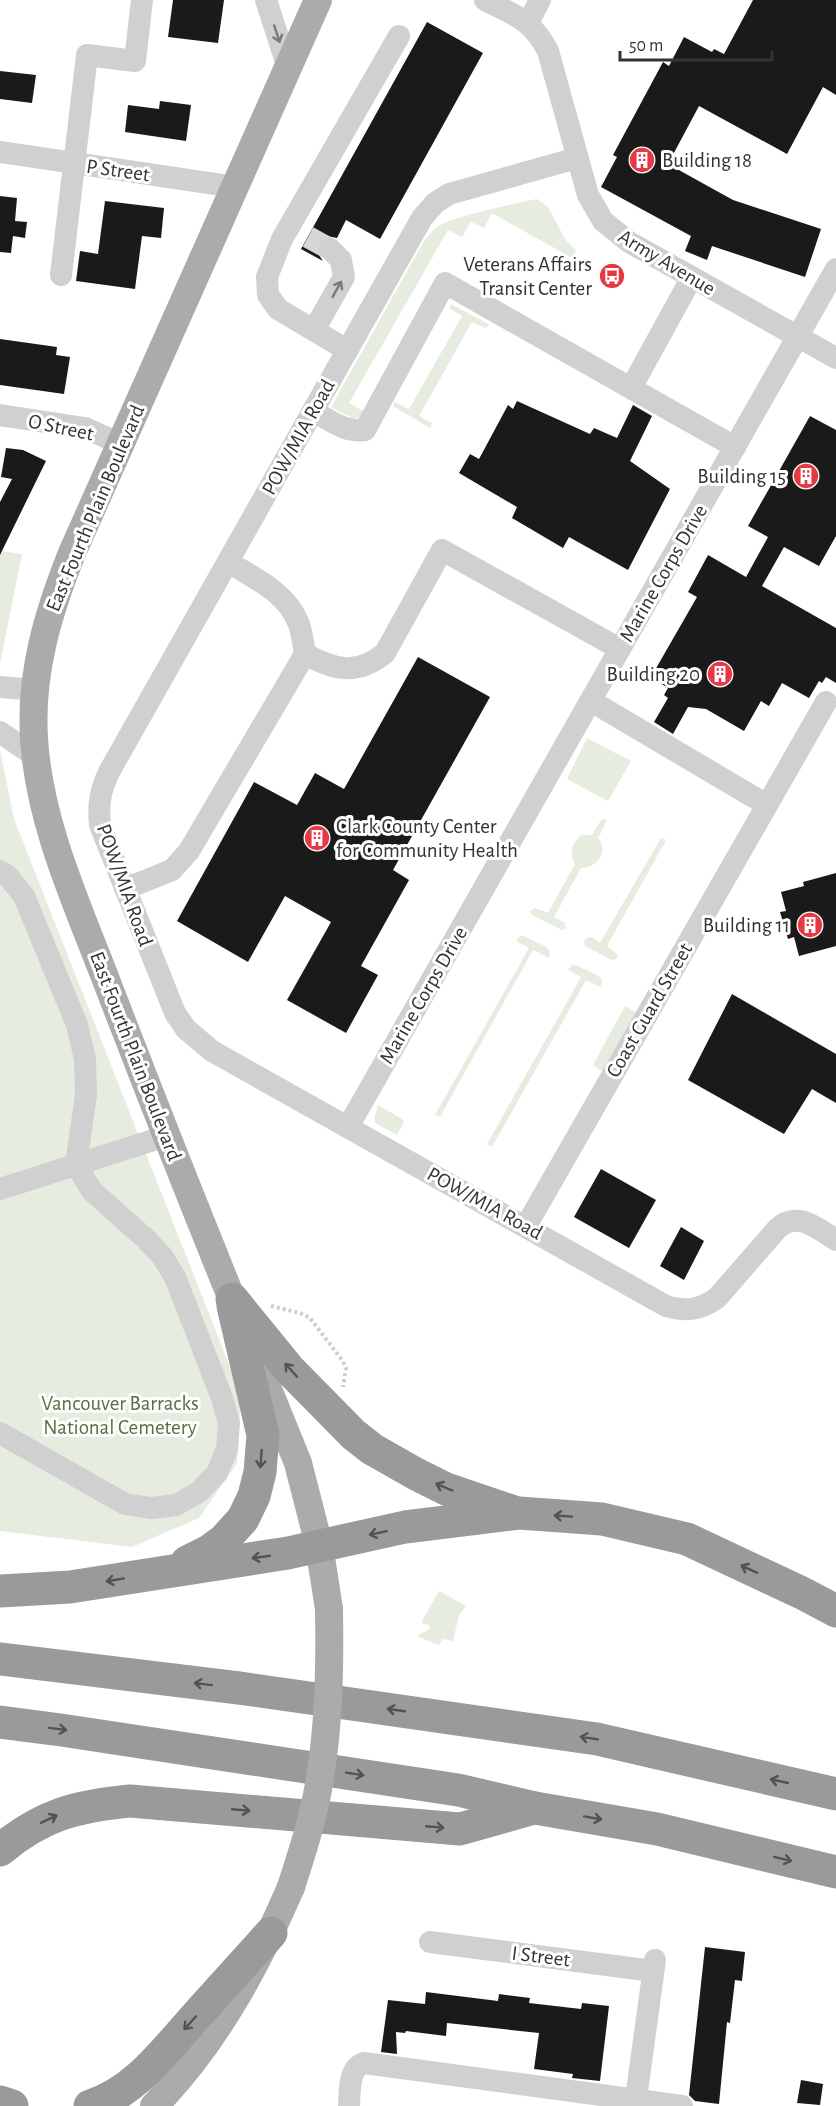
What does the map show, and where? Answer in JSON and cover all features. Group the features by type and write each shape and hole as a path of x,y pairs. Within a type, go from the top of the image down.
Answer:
{"highway":[{"path":"232,1299 289,1369 353,1434 372,1449 446,1489 519,1513"},
{"path":"172,1570 209,1551 224,1540 243,1519 254,1496 260,1472 263,1435 232,1299"},
{"path":"0,1591 70,1587 288,1553 405,1527 519,1513 602,1519 687,1539 836,1611"},
{"path":"0,1659 239,1688 597,1739 836,1794"},
{"path":"0,1722 458,1790 535,1808 657,1829 836,1872"},
{"path":"0,1850 16,1836 67,1810 95,1804 130,1801 460,1829 535,1808"},
{"path":"90,2106 121,2091 149,2067 271,1933"},
{"path":"0,2102 12,2106"}],"main road":[{"name":"East Fourth Plain Boulevard","path":"154,2106 221,2023 271,1933 291,1887 308,1834 319,1785 329,1689 329,1609 319,1545 298,1463 166,1136 68,880 46,811 36,757 33,721 35,690 42,643 54,601 72,553 318,0"}],"street":[{"path":"62,275 87,55 135,61 142,0"},
{"path":"266,0 288,68"},
{"name":"Army Avenue","path":"485,0 528,22 540,35 548,51 588,195 603,221 630,242 836,358"},
{"path":"528,22 540,0"},
{"path":"347,350 278,309 268,295 267,277 299,232 399,36"},
{"name":"P Street","path":"0,153 235,188"},
{"name":"POW/MIA Road","path":"577,158 449,194 435,203 422,218 102,787 98,804 100,825 175,1013 186,1029 212,1051 666,1306 679,1310 692,1310 705,1306 717,1298 777,1229 788,1221 802,1220 836,1240"},
{"path":"314,330 344,276 341,260 330,249"},
{"name":"Marine Corps Drive","path":"348,1127 836,269"},
{"path":"631,388 692,277"},
{"path":"313,411 354,432 365,430 445,283 735,447"},
{"name":"O Street","path":"0,415 86,428 121,444"},
{"path":"305,654 321,663 340,668 360,667 373,662 385,653 442,550 620,649"},
{"path":"125,889 172,870 189,851 305,654 299,622 288,603 267,586 228,562"},
{"path":"0,687 35,690"},
{"path":"591,700 767,805"},
{"name":"Coast Guard Street","path":"526,1226 826,702"},
{"path":"0,732 36,757"},
{"path":"0,871 8,876 24,896 77,1025 85,1059 86,1095 76,1165 93,1191 146,1239 162,1256 175,1277 222,1398 229,1423 227,1449 217,1473 199,1492 177,1505 151,1508 125,1504 0,1433"},
{"path":"0,1189 166,1136"},
{"name":"I Street","path":"430,1942 654,1965 635,2103"},
{"path":"349,2106 353,2072 357,2065 364,2063 635,2103 682,2106"}],"path":[{"path":"232,1299 286,1309 310,1318 346,1368 343,1387 339,1392"}],"green space":[{"path":"537,199 548,207 565,239 576,251 572,258 492,213 484,228 471,222 462,237 448,230 349,403 363,411 360,417 354,419 331,407 424,241 433,230 444,223 469,215"},
{"path":"451,304 489,326 485,328 472,322 419,416 432,423 430,428 393,406 395,402 409,409 462,316 449,308"},
{"path":"0,551 22,554 0,664"},
{"path":"587,738 631,761 608,801 567,779"},
{"name":"Vancouver Barracks National Cemetery","path":"0,750 14,819 241,1395 237,1463 199,1518 132,1547 0,1531"},
{"path":"601,820 607,821 598,838 602,849 600,858 592,865 581,868 554,917 565,923 566,928 562,930 532,915 530,912 534,908 548,913 575,864 572,848 575,842 581,835 592,835"},
{"path":"661,838 665,839 665,842 607,946 618,955 616,959 612,960 585,946 586,938 591,937 600,943"},
{"path":"520,936 547,947 550,951 549,958 533,950 440,1117 435,1115 529,948 516,941"},
{"path":"572,965 599,976 602,980 601,987 586,980 492,1147 487,1144 581,977 568,970"},
{"path":"625,1006 636,1012 602,1071 593,1065"},
{"path":"378,1105 404,1122 397,1135 375,1123"},
{"path":"439,1591 466,1606 459,1615 453,1641 443,1639 439,1645 418,1635 430,1629 429,1625 421,1623"}],"building":[{"path":"173,0 224,0 218,43 168,37"},
{"name":"Building 18","path":"753,0 836,0 836,95 823,87 787,154 699,106 668,164 733,200 821,229 805,277 712,246 707,260 685,251 691,236 601,187 617,157 613,155 663,62 669,66 684,37 712,52 714,49 724,54"},
{"path":"427,22 483,53 380,239 346,220 337,238 327,236 317,245 317,252 323,261 301,249"},
{"path":"0,71 36,75 32,103 0,99"},
{"path":"160,101 191,105 186,141 125,132 128,105 159,109"},
{"path":"0,196 17,198 15,221 27,222 25,238 13,236 11,253 0,252"},
{"path":"105,201 164,208 161,238 142,236 135,289 76,281 80,251 98,254"},
{"path":"0,339 57,347 56,355 70,357 64,394 0,385"},
{"path":"517,401 590,434 594,428 617,438 633,405 652,416 630,461 670,489 628,570 569,537 563,548 512,518 517,507 459,473 470,454 479,459 508,405 513,409"},
{"path":"810,416 836,430 836,536 819,566 784,547 762,586 836,628 836,683 826,677 822,683 819,681 809,698 782,683 769,706 761,701 744,731 706,709 688,707 673,734 654,722 668,698 664,695 668,688 651,677 697,597 688,592 708,555 746,577 768,537 748,526"},
{"path":"6,448 23,450 46,461 0,555 0,502 12,479 1,477"},
{"name":"Clark County Center for Community Health","path":"418,657 490,697 393,870 409,880 361,966 378,975 346,1033 287,1000 331,922 285,896 248,962 177,921 254,782 297,805 315,773 344,789"},
{"name":"Building 11","path":"836,873 836,946 799,956 794,937 788,939 780,912 786,911 781,892 804,886 803,882"},
{"path":"732,994 836,1054 836,1103 812,1089 784,1134 688,1080"},
{"path":"601,1169 656,1200 629,1248 574,1217"},
{"path":"681,1227 704,1241 684,1280 660,1266"},
{"path":"705,1947 745,1952 742,1981 735,1980 730,2023 727,2022 719,2104 695,2101 689,2095"},
{"path":"426,1992 498,2001 499,1994 530,1998 529,2003 581,2009 582,2003 609,2006 600,2081 572,2078 573,2074 534,2069 539,2033 447,2023 446,2036 396,2032 397,2054 381,2052 388,2000 425,2004"},
{"path":"801,2080 823,2084 820,2105 797,2103"}],"tunnel":[{"path":"308,237 330,249"}],"place":[{"name":"Building 18","path":"642,160"},
{"name":"Veterans Affairs Transit Center","path":"612,276"},
{"name":"Building 15","path":"806,476"},
{"name":"Building 20","path":"720,674"},
{"name":"Clark County Center for Community Health","path":"317,838"},
{"name":"Building 11","path":"810,925"}]}
